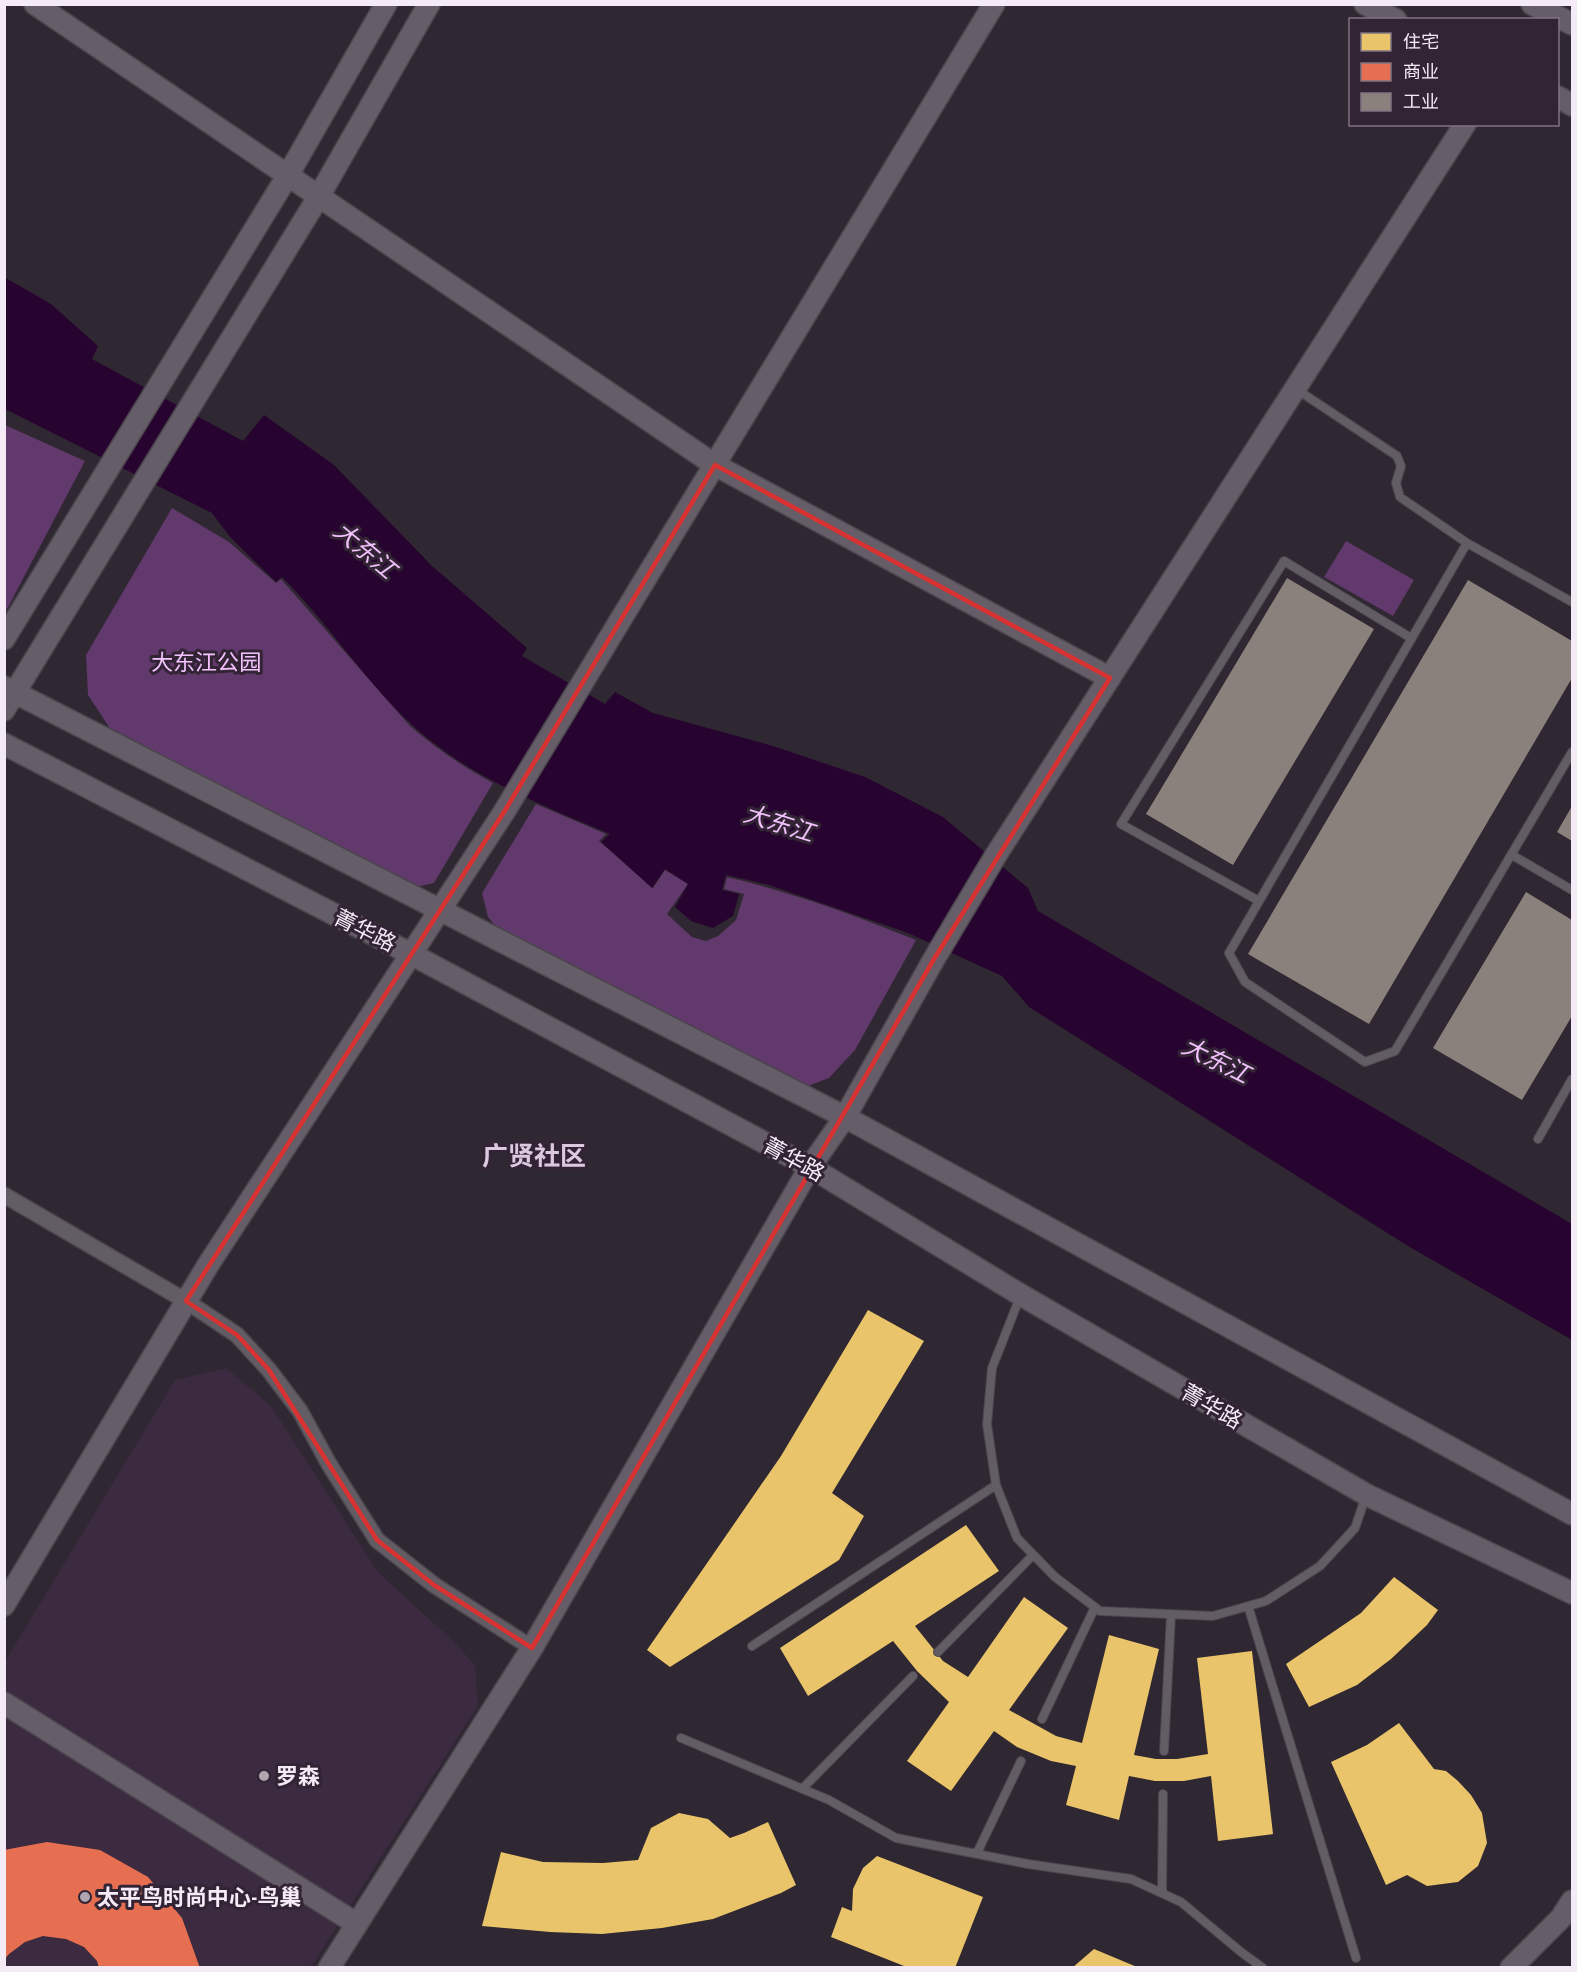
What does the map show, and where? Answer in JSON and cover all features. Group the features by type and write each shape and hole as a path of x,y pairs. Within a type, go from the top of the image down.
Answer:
{"street":[{"path":"35,4 715,465 1110,678"},
{"path":"4,639 288,176 386,4"},
{"path":"429,4 319,196 124,514 8,697 441,910 846,1117 1572,1514"},
{"path":"4,1605 186,1301 504,812 994,4"},
{"path":"1365,4 1392,18"},
{"path":"1536,9 1558,18"},
{"path":"329,1968 532,1648 810,1167 846,1117 934,959 996,855 1464,126"},
{"name":"菁华路","path":"4,744 411,954 810,1167 1020,1295 1367,1495 1572,1593"},
{"path":"4,1195 186,1301 237,1335 269,1370 300,1411 329,1464 377,1539 434,1585 532,1648"},
{"path":"4,1703 357,1924"},
{"path":"1511,1968 1561,1918 1572,1901"}],"lane":[{"path":"1296,388 1397,456 1401,466 1396,483 1400,497 1467,543 1572,602"},
{"path":"1467,543 1229,953 1245,982 1365,1062 1395,1051 1572,752"},
{"path":"1259,901 1122,824 1284,561 1411,638"},
{"path":"1512,855 1572,890"},
{"path":"1538,1139 1572,1079"},
{"path":"1020,1295 992,1368 987,1424 996,1485 1017,1539 1055,1577 1100,1611 1213,1616 1266,1601 1320,1566 1355,1528 1367,1495"},
{"path":"752,1646 996,1485"},
{"path":"938,1652 1033,1555"},
{"path":"1248,1606 1356,1958"},
{"path":"1042,1719 1095,1607"},
{"path":"1164,1751 1171,1615"},
{"path":"802,1789 913,1676"},
{"path":"681,1738 829,1800 897,1838 1028,1864 1131,1879 1181,1902 1263,1968"},
{"path":"977,1853 1022,1761"},
{"path":"1162,1893 1163,1794"}],"highlighted area":[{"path":"715,465 1110,678 934,959 532,1648 434,1585 377,1540 269,1370 237,1335 186,1301 504,812"}],"shaded area":[{"path":"226,1368 271,1406 378,1572 450,1638 475,1665 478,1706 311,1967 5,1967 4,1663 175,1380"}],"green space":[{"path":"5,425 85,461 5,613"},
{"name":"大东江公园","path":"172,508 229,542 276,583 281,579 410,726 450,757 493,783 434,883 416,887 171,763 111,730 88,695 86,655"},
{"path":"1346,541 1414,580 1393,616 1324,577"},
{"path":"536,804 606,834 599,841 653,888 665,870 688,884 667,914 692,937 706,941 718,936 736,920 744,894 724,889 727,877 823,905 916,940 855,1050 829,1078 803,1088 502,934 488,917 482,893"}],"water":[{"name":"大东江","path":"4,277 51,304 98,346 92,359 243,441 264,415 334,465 432,566 527,648 522,656 605,704 615,692 653,713 773,746 865,777 943,817 1028,888 1038,911 1572,1224 1572,1340 1408,1246 1029,1007 1002,976 908,933 769,885 726,875 722,890 739,894 733,916 713,928 691,921 675,907 688,884 665,869 652,888 601,842 610,834 503,786 453,757 430,740 391,704 282,577 276,582 230,537 212,513 5,409"}],"building: 住宅":[{"path":"868,1310 924,1341 832,1493 864,1516 839,1560 670,1667 647,1650 781,1456"},
{"path":"966,1525 999,1571 915,1626 943,1661 968,1677 1024,1597 1068,1628 1009,1710 1056,1736 1082,1743 1109,1635 1159,1649 1134,1755 1156,1759 1177,1759 1208,1754 1197,1658 1252,1651 1273,1834 1218,1841 1211,1776 1184,1781 1155,1781 1129,1776 1119,1820 1066,1805 1076,1766 1051,1761 1017,1747 994,1731 951,1791 907,1761 949,1702 917,1671 893,1641 808,1696 780,1648"},
{"path":"1394,1577 1438,1610 1427,1625 1391,1659 1357,1685 1309,1707 1286,1664 1361,1613"},
{"path":"1399,1723 1434,1769 1446,1771 1458,1781 1471,1795 1482,1813 1487,1843 1478,1866 1458,1882 1427,1886 1407,1875 1386,1885 1331,1762 1367,1745"},
{"path":"679,1813 708,1819 730,1838 768,1822 796,1885 713,1919 662,1928 602,1934 482,1926 501,1852 543,1862 603,1863 638,1860 651,1828"},
{"path":"877,1856 983,1897 955,1968 909,1968 831,1937 842,1907 852,1911 853,1889 863,1868"},
{"path":"1094,1949 1137,1967 1137,1968 1072,1968"}],"building: 商业":[{"name":"太平鸟时尚中心-鸟巢","path":"47,1842 100,1850 148,1877 182,1918 200,1968 99,1968 97,1961 84,1947 66,1939 43,1936 25,1942 4,1960 4,1850"}],"building: 工业":[{"path":"1287,578 1374,629 1233,865 1146,814"},
{"path":"1468,580 1572,641 1572,678 1369,1024 1248,954"},
{"path":"1572,806 1572,841 1557,832"},
{"path":"1526,892 1572,920 1572,1016 1522,1100 1433,1048"}],"place":[{"name":"罗森","path":"264,1776"},
{"name":"太平鸟时尚中心-鸟巢","path":"85,1897"}],"district":[{"name":"广贤社区","path":"534,1155"}]}
